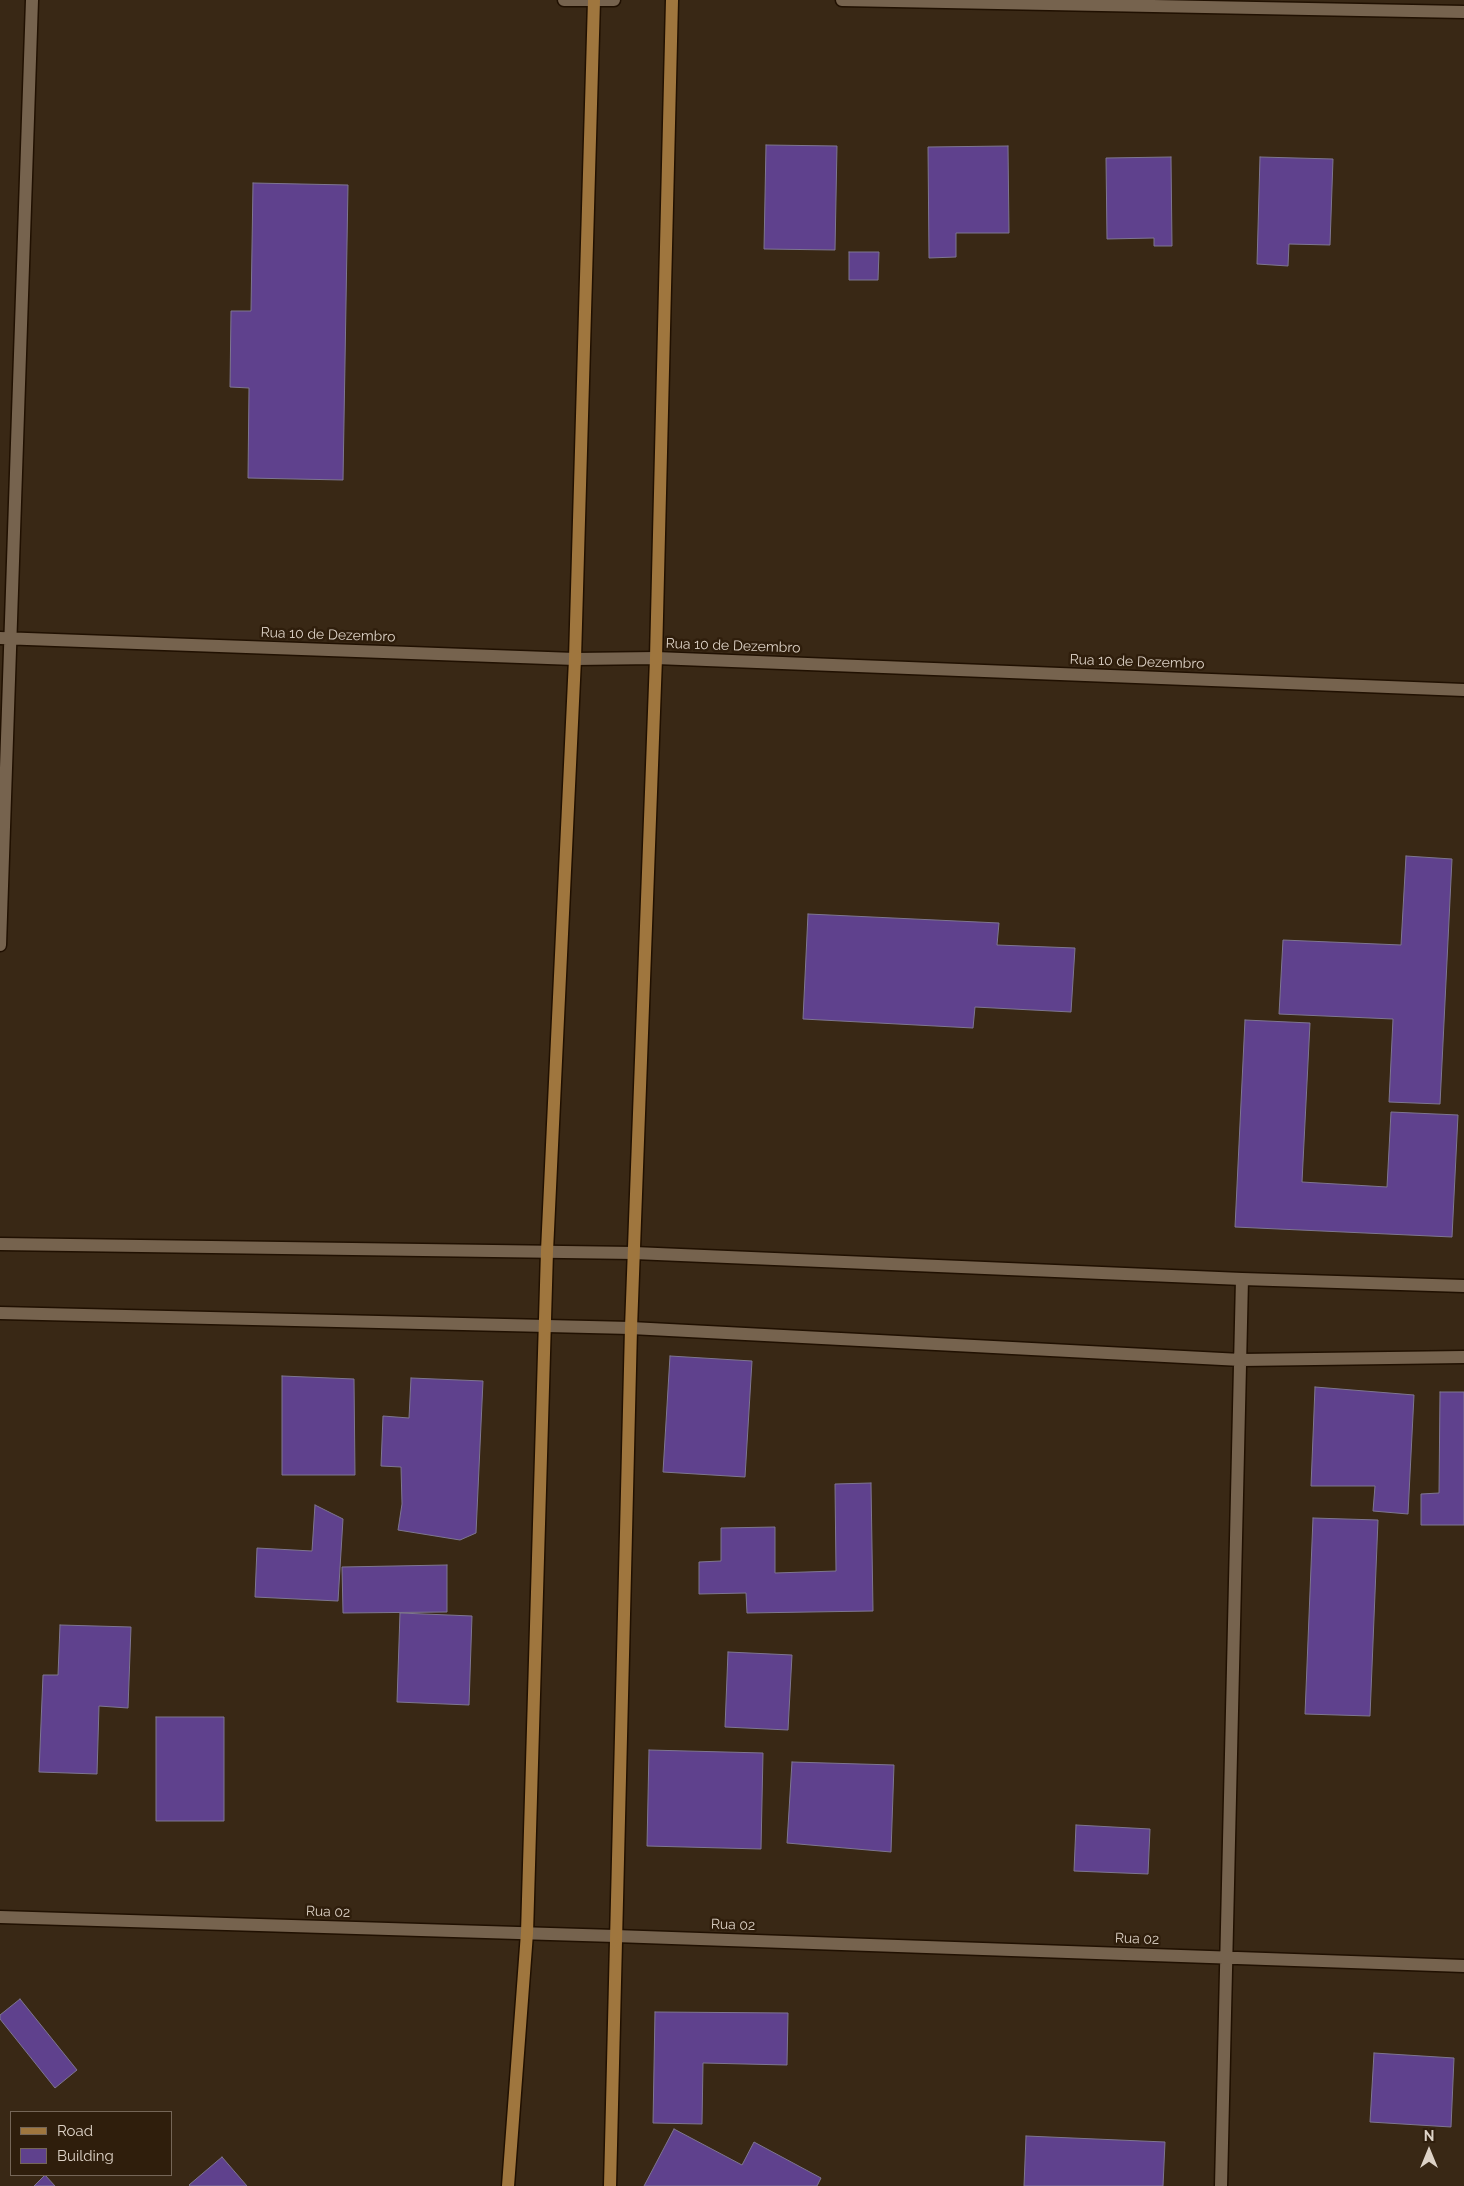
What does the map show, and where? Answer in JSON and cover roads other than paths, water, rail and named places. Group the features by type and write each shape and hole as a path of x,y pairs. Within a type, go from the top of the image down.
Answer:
{"main road":[{"path":"610,2186 634,1253 656,658 672,0"},
{"path":"508,2186 527,1933 547,1251 574,659 594,1"}],"street":[{"path":"0,945 5,638 32,0"},
{"path":"564,0 614,0"},
{"path":"842,0 1464,12"},
{"name":"Rua 10 de Dezembro","path":"5,638 574,659 656,658 1464,690"},
{"path":"0,1244 634,1253 1242,1279 1464,1286"},
{"path":"1221,2186 1228,1958 1242,1279"},
{"path":"0,1313 632,1328 1241,1360 1464,1357"},
{"name":"Rua 02","path":"0,1917 527,1933 1464,1966"}]}
